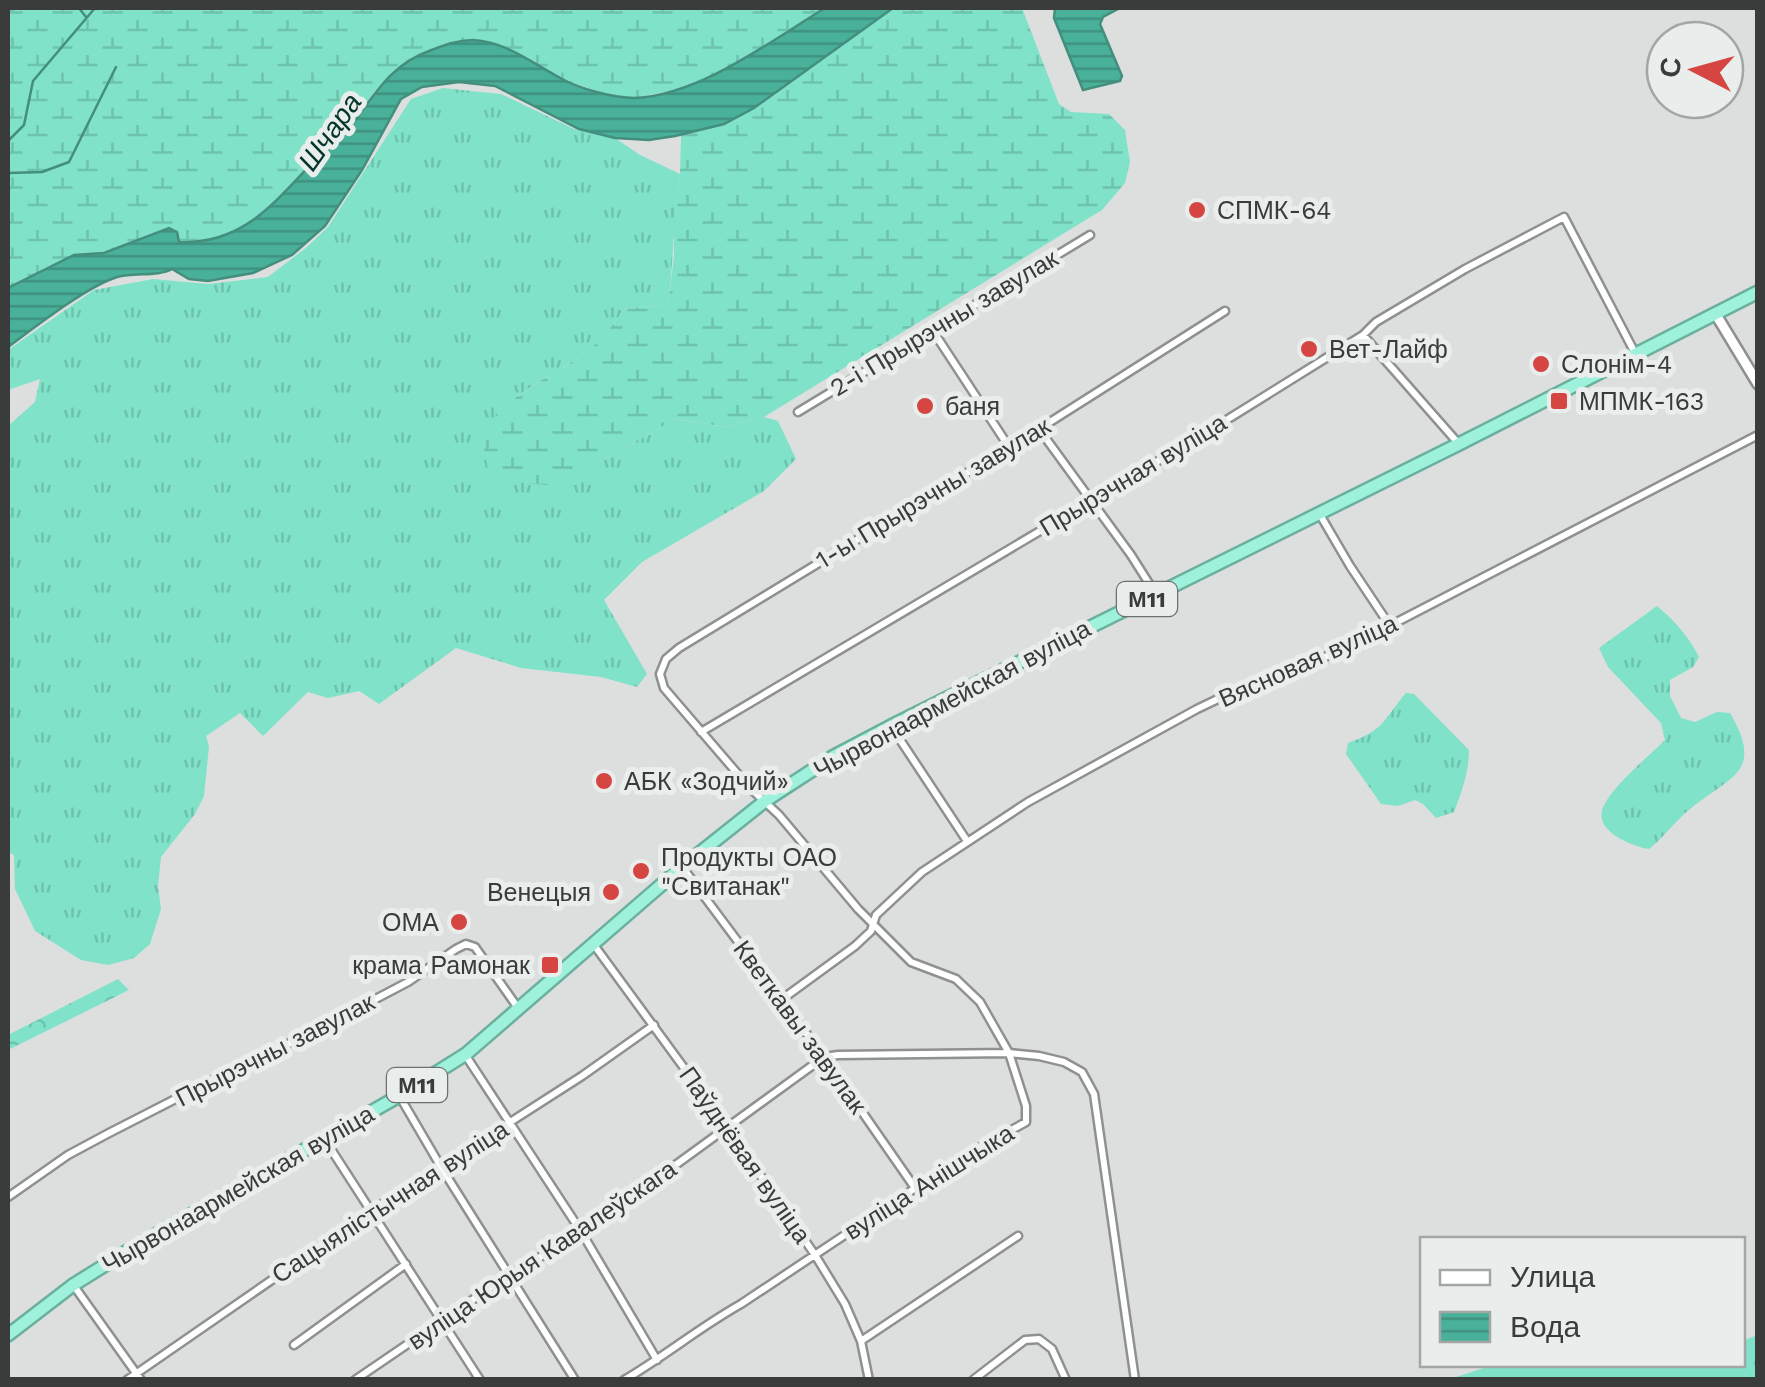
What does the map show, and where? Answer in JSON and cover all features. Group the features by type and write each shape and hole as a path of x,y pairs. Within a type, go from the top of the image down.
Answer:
{"highway":[{"name":"Чырвонаармейская вуліца","path":"8,1335 73,1285 466,1054 682,867 765,801 834,756 1758,292"}],"street":[{"name":"Прырэчная вуліца","path":"701,732 1363,335 1376,322 1465,268 1564,217 1636,354"},
{"name":"2-і Прырэчны завулак","path":"798,412 1090,234"},
{"name":"1-ы Прырэчны завулак","path":"664,688 660,674 666,659 679,648 1225,311"},
{"path":"1715,313 1758,384"},
{"path":"934,331 1009,447"},
{"path":"1363,335 1459,444"},
{"path":"1039,429 1155,594"},
{"name":"Вясновая вуліца","path":"781,1000 855,946 871,931 874,919 922,872 1098,762 1244,687 1341,650 1390,626 1758,436"},
{"path":"1319,512 1390,626"},
{"name":"вуліца Анішчыка","path":"624,1380 959,1159 1026,1122 1026,1106 1009,1053 980,1002 956,979 910,962 664,688"},
{"path":"891,726 967,841"},
{"name":"Кветкавы завулак","path":"682,867 916,1188"},
{"name":"Прырэчны завулак","path":"8,1197 68,1155 408,982 466,944 475,946 520,1010"},
{"name":"Паўднёвая вуліца","path":"594,944 728,1128 845,1304 862,1341 869,1380"},
{"name":"Сацыялістычная вуліца","path":"127,1380 139,1376 370,1212 654,1026"},
{"path":"824,1057 1009,1053 1064,1062 1082,1072 1094,1094 1135,1380"},
{"path":"466,1054 658,1360"},
{"name":"вуліца Юрыя Кавалеўскага","path":"355,1380 440,1321 582,1234 824,1057"},
{"path":"399,1096 575,1380"},
{"path":"324,1139 479,1379"},
{"path":"862,1341 1018,1236"},
{"path":"294,1345 406,1264"},
{"path":"73,1285 139,1376"},
{"path":"974,1380 1025,1340 1039,1339 1052,1349 1066,1380"}],"green space":[{"path":"8,8 825,8 741,61 685,88 634,98 603,93 564,80 529,59 462,41 426,52 398,67 374,92 347,131 283,196 249,223 220,239 198,243 179,242 168,228 104,253 74,255 8,288"},
{"path":"893,8 1022,8 1059,104 1071,112 1109,114 1125,130 1130,162 1125,183 1102,210 764,417 726,427 675,419 597,464 575,483 523,483 488,469 482,439 499,409 601,340 625,309 668,305 681,135 724,124 754,108"},
{"path":"443,88 501,94 574,129 615,138 680,174 668,305 625,309 601,340 499,409 575,483 597,464 675,419 726,427 764,417 778,421 796,459 764,491 642,562 604,600 647,674 637,687 601,677 521,668 456,648 379,704 359,691 328,698 308,692 263,736 240,713 206,736 209,746 204,796 195,814 161,857 161,909 150,944 134,958 108,965 81,960 35,931 15,889 14,855 8,852 8,426 35,402 40,379 8,390 8,350 94,290 153,279 208,284 268,277 328,227 411,99"},
{"path":"1657,606 1681,629 1699,657 1693,667 1670,680 1670,696 1681,718 1695,722 1717,712 1730,713 1744,749 1738,771 1649,849 1615,835 1601,814 1616,789 1665,740 1661,723 1608,667 1599,648"},
{"path":"1406,693 1414,694 1469,750 1454,812 1436,818 1415,800 1398,806 1381,804 1346,754 1348,743 1377,729"},
{"path":"118,979 129,990 8,1050 8,1035"},
{"path":"1757,1335 1757,1379 1450,1379 1487,1367 1745,1367 1745,1340"}],"water":[{"path":"825,8 893,8 754,108 724,124 675,136 649,140 615,138 579,129 495,86 459,82 422,87 401,99 325,226 292,255 253,273 208,281 189,279 172,269 117,277 76,298 8,347 8,288 74,255 104,253 169,228 177,232 179,242 224,236 242,227 275,202 346,132 392,74 429,51 462,41 485,42 508,49 578,86 635,98 660,95 709,77"},
{"path":"1055,8 1120,8 1103,17 1100,24 1122,76 1120,81 1083,90 1054,18"}],"waterway":[{"path":"79,8 86,17"},
{"path":"8,141 24,125 33,81 95,8"},
{"path":"8,173 42,172 69,162 116,67"}],"place":[{"name":"СПМК-64","path":"1197,210"},
{"name":"Вет-Лайф","path":"1309,349"},
{"name":"Слонім-4","path":"1541,364"},
{"name":"МПМК-163","path":"1559,401"},
{"name":"баня","path":"925,406"},
{"name":"АБК «Зодчий»","path":"604,781"},
{"name":"Продукты ОАО \"Свитанак\"","path":"641,871"},
{"name":"Венецыя","path":"611,892"},
{"name":"ОМА","path":"459,922"},
{"name":"крама Рамонак","path":"550,965"}],"water label":[{"name":"Шчара","path":"330,132"}]}
